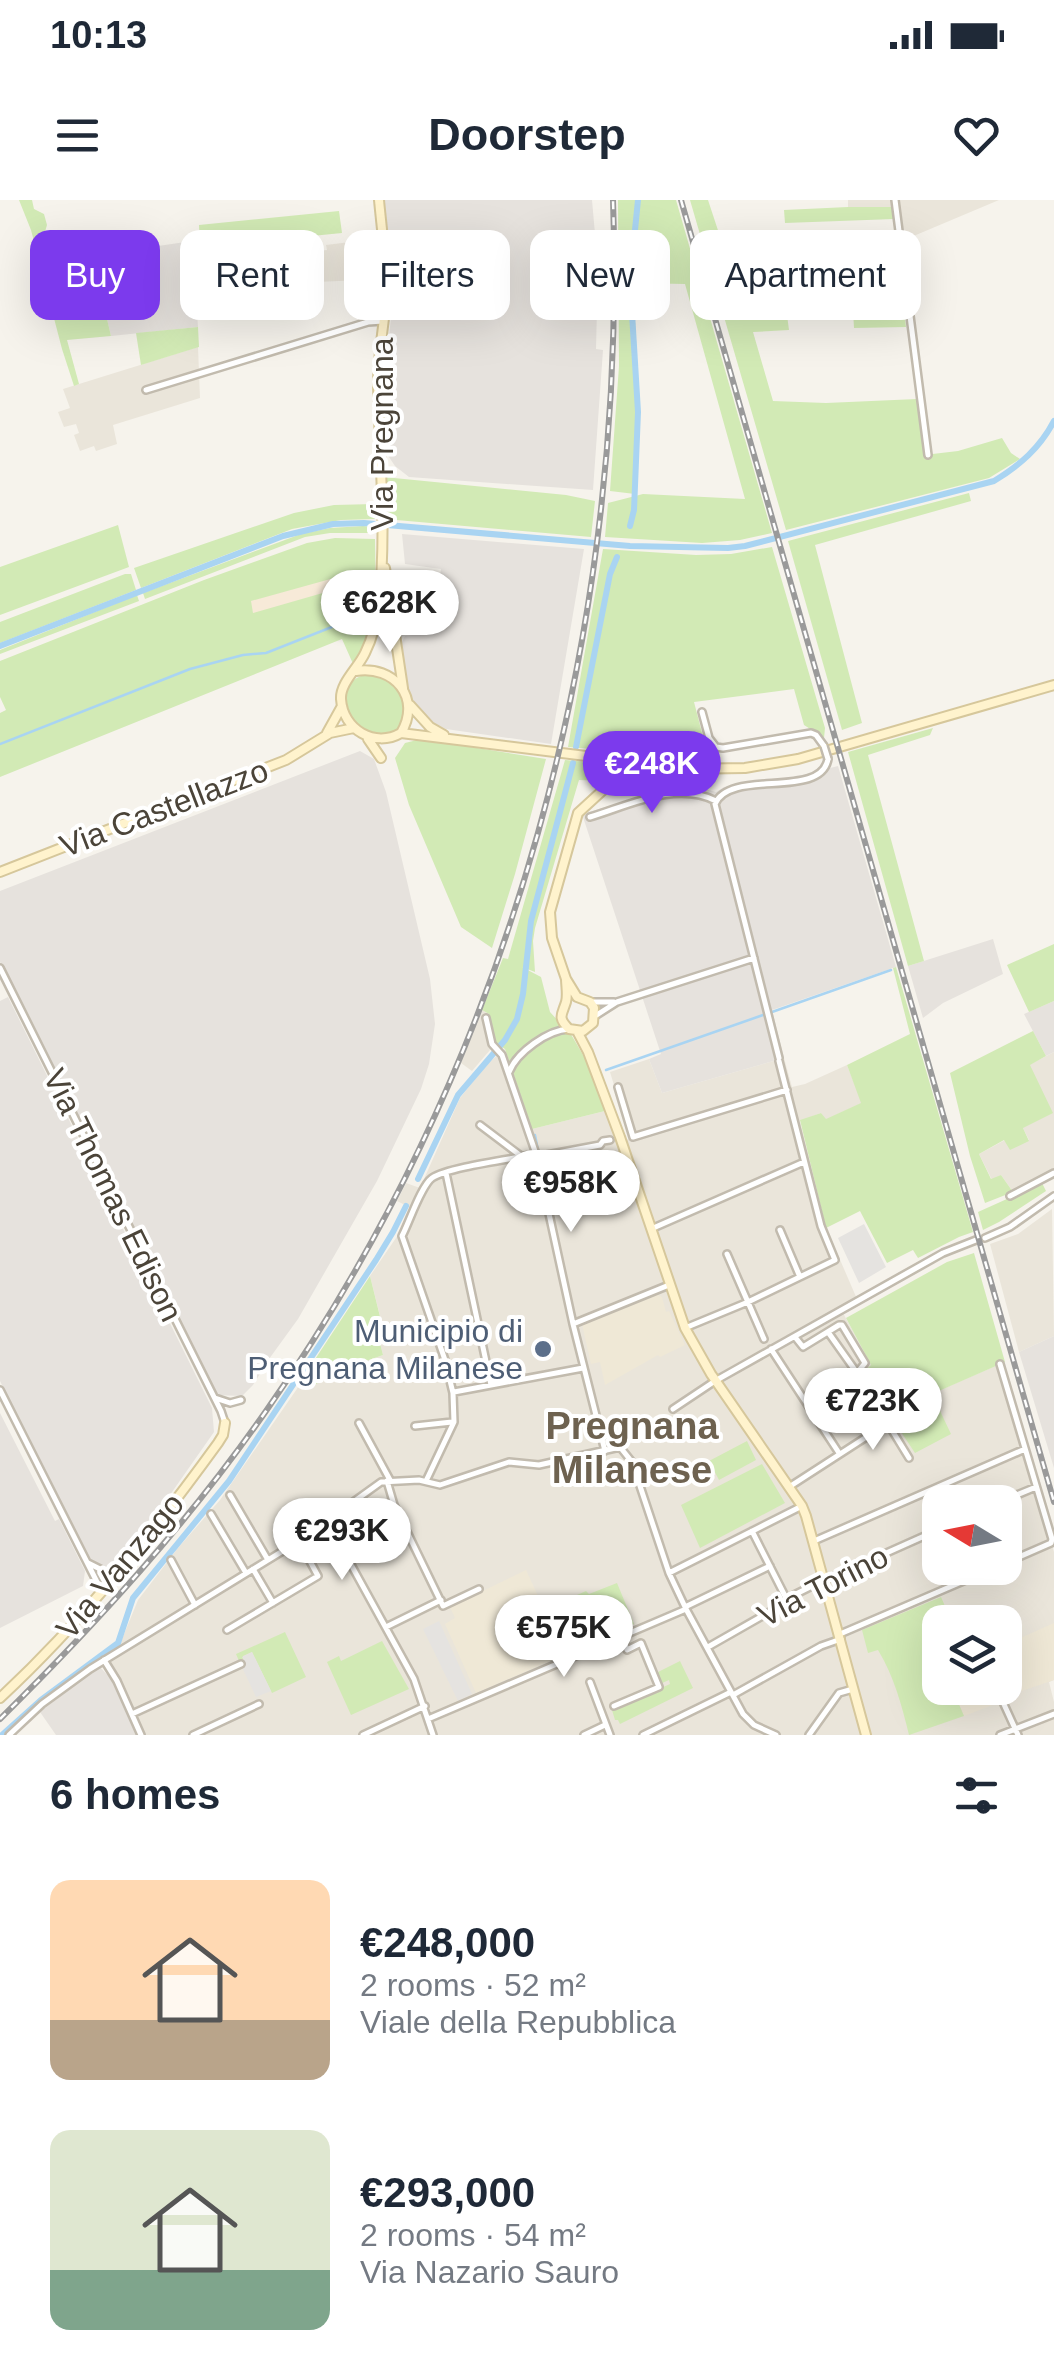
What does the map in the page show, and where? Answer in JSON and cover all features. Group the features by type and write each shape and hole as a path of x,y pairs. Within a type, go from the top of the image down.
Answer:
{"street":[{"name":"Via Pregnana","path":"379,200 386,286 378,380 380,515 403,691"},
{"path":"895,200 928,455"},
{"path":"146,390 368,322 383,321"},
{"name":"Via Pregnana","path":"356,672 372,637 380,597 382,549"},
{"path":"372,637 393,623"},
{"path":"380,758 342,704 343,687 356,672 381,672 397,683 409,704 430,726 453,738"},
{"path":"606,788 635,788 657,774 678,769 745,768 798,760 1054,684"},
{"name":"Via Castellazzo","path":"0,872 286,760 324,736 342,704"},
{"path":"401,733 409,704"},
{"path":"685,1328 835,1260 821,1226 804,1162 716,809 716,800 732,789 798,781 819,774 828,760 816,734 716,748 702,712"},
{"name":"Via Castellazzo","path":"324,736 339,730 358,730"},
{"path":"358,730 378,740 401,733 594,757 614,756"},
{"path":"610,769 618,750 631,746 678,769"},
{"path":"594,757 624,787"},
{"path":"649,779 651,759"},
{"path":"614,780 578,814 550,912 552,938 566,979 577,996 590,1002 618,1002"},
{"path":"590,816 671,794 698,793 716,800"},
{"path":"588,1052 588,1028 595,1016 618,1002 754,958"},
{"name":"Via Thomas Edison","path":"0,968 225,1422"},
{"path":"566,979 562,1019 588,1052 685,1328 716,1381 802,1506 826,1580 866,1735"},
{"path":"566,1001 577,996"},
{"path":"590,1002 595,1016"},
{"path":"486,1018 536,1156 605,1451"},
{"path":"509,1075 514,1060 554,1032 588,1028"},
{"path":"618,1088 633,1137 786,1090"},
{"path":"480,1124 522,1157"},
{"path":"426,1481 454,1422 453,1393 444,1360 402,1236 426,1185 433,1177 446,1173 610,1140"},
{"path":"650,1229 804,1162"},
{"path":"446,1173 491,1385"},
{"path":"1010,1196 1054,1173"},
{"path":"985,1238 1010,1227 1054,1196"},
{"path":"780,1230 800,1277"},
{"path":"673,1408 943,1253 976,1240"},
{"path":"727,1254 764,1340"},
{"path":"573,1324 669,1284"},
{"path":"795,1338 803,1346 839,1326 844,1328 865,1363 857,1373"},
{"path":"828,1332 909,1458"},
{"path":"770,1350 839,1453"},
{"path":"1000,1364 1051,1543 1022,1556"},
{"path":"453,1393 583,1368"},
{"path":"0,1390 102,1592"},
{"path":"214,1397 230,1402 241,1400"},
{"name":"Via Vanzago","path":"0,1698 102,1592 218,1443 225,1422"},
{"path":"415,1426 454,1422"},
{"path":"789,1487 888,1422"},
{"path":"359,1423 443,1606 479,1589"},
{"path":"9,1735 42,1704 104,1660 299,1541 377,1484 388,1480 440,1485 509,1462 539,1465 622,1448 636,1471 669,1573 686,1608 749,1721 776,1735"},
{"path":"814,1542 1025,1449"},
{"path":"1022,1492 1036,1486"},
{"path":"230,1494 268,1560"},
{"path":"669,1573 802,1506"},
{"path":"211,1514 246,1574"},
{"path":"328,1521 414,1679 433,1735"},
{"path":"752,1532 788,1600"},
{"name":"Via Torino","path":"708,1647 790,1597 922,1537"},
{"path":"227,1630 318,1576 299,1541"},
{"path":"170,1560 195,1605"},
{"path":"86,1561 115,1576"},
{"path":"428,1718 686,1608 770,1566"},
{"path":"253,1569 272,1603"},
{"path":"644,1735 821,1646 956,1585"},
{"path":"386,1627 440,1600"},
{"path":"636,1630 659,1687"},
{"path":"622,1636 627,1650 641,1643"},
{"path":"104,1660 141,1735"},
{"path":"132,1714 241,1664"},
{"path":"590,1682 610,1735"},
{"path":"614,1706 668,1683"},
{"path":"809,1735 838,1693 854,1688"},
{"path":"193,1735 259,1704"},
{"path":"1004,1705 1016,1732"},
{"path":"363,1735 425,1706"},
{"path":"1000,1735 1016,1732 1054,1714"},
{"path":"584,1735 605,1724"}],"shaded area":[{"path":"384,200 592,200 595,230 530,230 530,320 597,320 596,349 603,350 593,490 409,477 395,466 386,445 385,372 391,320 510,320 510,230 387,230"},
{"path":"848,200 999,200 921,233 895,230 892,207 848,207"},
{"path":"180,243 180,320 198,320 198,327 111,336 107,320 160,320 160,246"},
{"path":"344,243 344,281 324,282 326,245"},
{"path":"198,347 200,398 113,425 117,444 80,451 74,435 79,433 76,424 64,427 58,412 70,408 63,389"},
{"path":"402,534 584,549 551,744 446,729 426,719 411,701 401,644 405,636 432,632 441,569 405,564"},
{"path":"351,572 355,584 253,614 250,601"},
{"path":"360,751 374,759 386,792 430,979 435,1024 429,1064 377,1181 298,1319 242,1396 215,1395 0,962 0,891"},
{"path":"838,766 896,967 772,1010 784,1058 662,1093 649,1059 661,1054 582,814 667,789 697,787 716,792 724,787 795,777"},
{"path":"993,939 1003,974 943,1003 923,1018 908,966"},
{"path":"8,997 212,1408 214,1432 165,1502 109,1569 88,1558 0,1381 0,1001"},
{"path":"1054,1001 1054,1052 1046,1056 1024,1014"},
{"path":"482,1010 489,1014 496,1043 472,1071 461,1063"},
{"path":"505,1049 532,1129 605,1111 682,1328 795,1504 665,1570 682,1607 427,1718 432,1735 144,1735 105,1655 120,1644 138,1600 220,1500 301,1383 306,1390 338,1371 383,1355 380,1343 386,1340 370,1276 411,1208 397,1201 406,1183 420,1188 460,1098 488,1063"},
{"path":"1054,1052 1054,1177 1016,1196 1001,1175 992,1180 979,1154 1005,1140 1029,1140 1023,1128 1029,1065"},
{"path":"784,1058 792,1087 847,1065 862,1103 825,1120 821,1113 800,1121 825,1225 857,1299 716,1377 686,1325 625,1141 630,1138 610,1072 649,1059 662,1093"},
{"path":"1052,1209 1054,1336 1019,1352 990,1244 1018,1234"},
{"path":"864,1224 886,1267 859,1283 838,1238"},
{"path":"654,1293 662,1297 685,1345 658,1355 605,1385 600,1362 591,1364 582,1324"},
{"path":"843,1313 872,1366 863,1373 931,1394 1000,1364 1054,1552 1054,1680 1049,1682 1054,1702 1054,1735 435,1735 430,1719 688,1609 672,1574 801,1510 807,1518 715,1381"},
{"path":"1054,1336 1054,1468 1019,1352"},
{"path":"0,1413 85,1571 83,1586 0,1628"},
{"path":"526,1570 544,1609 550,1607 571,1652 476,1693 445,1624 455,1618 450,1607"},
{"path":"439,1621 472,1694 458,1701 423,1629"},
{"path":"1054,1623 1054,1680 1022,1691 1022,1637"},
{"path":"252,1652 271,1691 256,1697 242,1667 246,1664 242,1657"},
{"path":"99,1666 114,1682 137,1735 56,1735 40,1712"},
{"path":"959,1705 993,1705 964,1716"}],"green space":[{"path":"19,200 32,200 34,209 44,214 46,230 31,230"},
{"path":"618,200 676,200 690,249 690,302 685,284 670,284 670,230 618,230"},
{"path":"690,200 708,200 718,230 699,230"},
{"path":"893,207 894,219 785,223 784,210"},
{"path":"339,211 342,233 199,230 199,225"},
{"path":"54,320 107,320 111,336 67,340 79,384 74,386"},
{"path":"619,320 635,320 639,397 635,494 610,491"},
{"path":"695,320 711,320 772,533 702,543 605,537 608,503 643,494 745,499"},
{"path":"725,320 788,320 789,330 753,332 773,401 917,399 924,455 958,451 1002,438 1020,459 989,478 786,530"},
{"path":"854,320 905,320 906,327 854,328"},
{"path":"198,327 199,347 141,365 136,333"},
{"path":"384,477 595,501 591,537 385,519"},
{"path":"969,493 971,501 815,545 862,723 842,730 788,541"},
{"path":"375,504 375,519 341,520 292,529 141,588 134,568 294,513 334,505"},
{"path":"118,525 129,567 0,615 0,567"},
{"path":"375,527 375,533 305,537 145,599 143,593 301,534"},
{"path":"335,538 375,539 371,620 354,666 342,639 0,777 0,713 6,710 0,697 0,661 307,543","holes":["352,573 354,584 253,613 251,601"]},
{"path":"772,547 825,728 824,738 804,725 794,689 694,702 707,752 664,752 638,739 592,749 568,747 603,549 696,555"},
{"path":"131,574 136,590 0,643 0,622"},
{"path":"137,595 139,601 0,654 0,650"},
{"path":"366,674 388,681 402,700 402,723 386,735 362,728 346,706 346,693 352,682"},
{"path":"933,728 930,735 868,755 924,961 908,966 848,752"},
{"path":"421,739 546,759 492,948 461,927 409,805 395,758 405,743"},
{"path":"565,760 599,766 607,781 579,780 535,928 535,972 522,967 541,977 550,1012 572,1036 590,1067 605,1111 532,1129 505,1049 496,1043 489,1014 482,1010 503,958 508,959"},
{"path":"1054,944 1054,1001 1029,1012 1007,965"},
{"path":"896,967 973,1232 918,1258 913,1250 887,1263 860,1211 826,1228 800,1120 821,1113 826,1119 861,1103 847,1065 910,1034 893,968"},
{"path":"1033,1031 1046,1056 1030,1065 1053,1113 1023,1128 1029,1141 1010,1150 1004,1140 979,1154 991,1179 1001,1175 1013,1192 985,1203 950,1073"},
{"path":"1042,1183 1046,1191 983,1230 978,1212"},
{"path":"974,1253 1005,1362 932,1394 951,1434 915,1453 862,1373 871,1365 846,1318 947,1262"},
{"path":"370,1276 386,1341 380,1343 383,1355 338,1371 306,1390 300,1382"},
{"path":"747,1441 756,1460 719,1480 709,1461"},
{"path":"762,1464 785,1503 700,1548 681,1505"},
{"path":"617,1583 634,1624 571,1652 550,1607"},
{"path":"941,1597 945,1605 922,1605 922,1705 959,1705 964,1716 909,1735 889,1670 878,1650 868,1653 862,1630"},
{"path":"285,1632 306,1677 272,1693 252,1652 239,1661 236,1654"},
{"path":"382,1641 409,1689 351,1715 327,1662 339,1656 341,1661"},
{"path":"680,1661 693,1688 620,1724 615,1720 612,1710 670,1684 669,1680 660,1684 656,1673"}],"waterway":[{"path":"630,526 638,412 630,280 638,200"},
{"path":"0,646 283,536 333,524 364,523 630,546 745,546 994,481 1028,455 1054,421"},
{"path":"576,747 610,574 617,557"},
{"path":"0,744 190,669 266,653 342,623"},
{"path":"418,1179 458,1095 505,1040 517,1019 531,921 573,763"},
{"path":"772,1012 891,970"},
{"path":"606,1070 763,1015"},
{"path":"535,1135 538,1150"},
{"path":"519,1165 531,1161"},
{"path":"2,1735 41,1700 118,1643 133,1598 229,1481 376,1260 406,1206"}],"railway":[{"path":"0,1719 140,1571 266,1411 353,1275 427,1133 488,985 538,834 575,678 600,520 612,361 613,200"},
{"path":"681,200 1054,1502"}],"place":[{"name":"Municipio di Pregnana Milanese","path":"543,1349"}],"district":[{"name":"Pregnana Milanese","path":"632,1448"}]}
